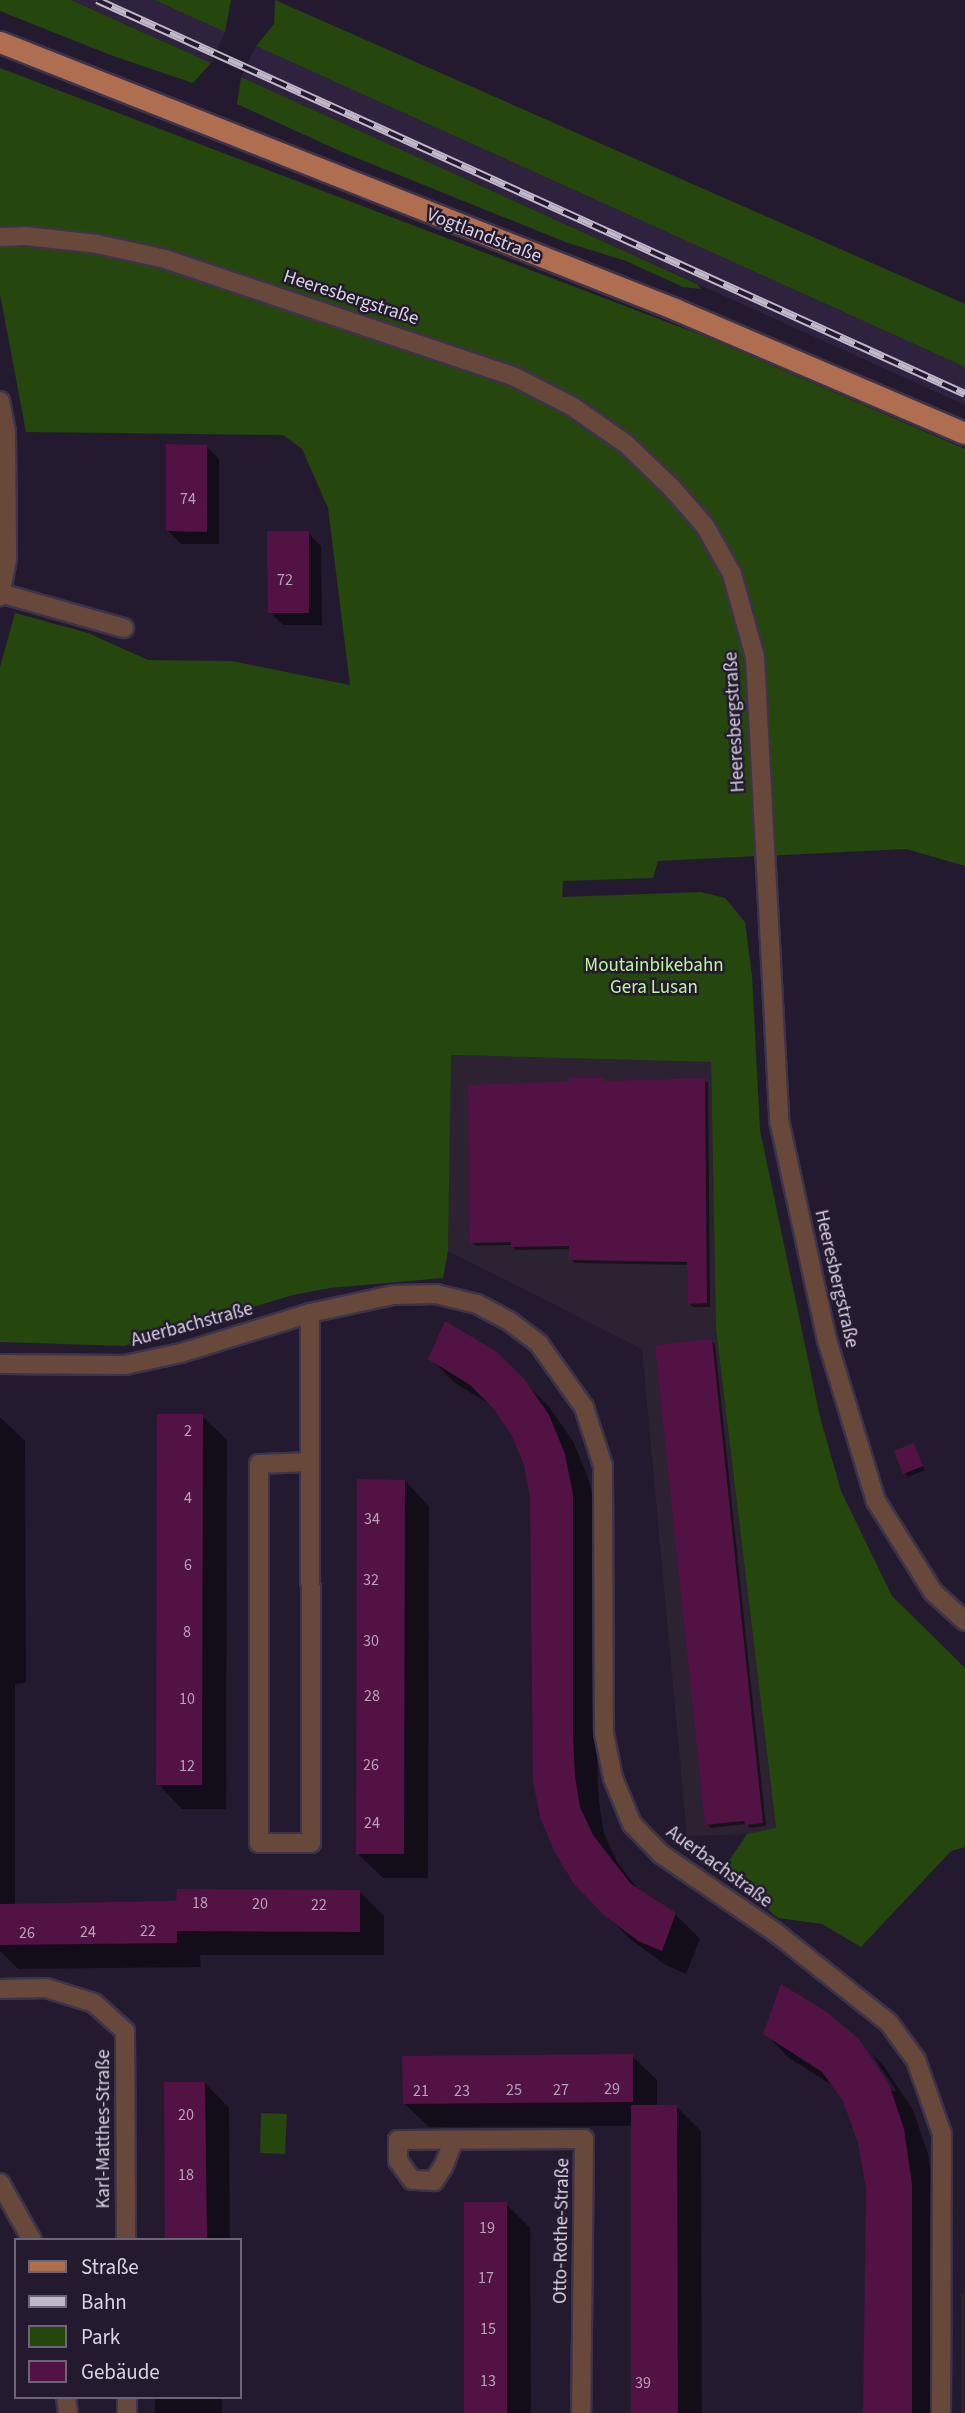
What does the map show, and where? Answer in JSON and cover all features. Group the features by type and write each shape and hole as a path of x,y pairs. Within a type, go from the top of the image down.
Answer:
{"main road":[{"name":"Vogtlandstraße","path":"0,43 675,309 965,433"}],"street":[{"name":"Heeresbergstraße","path":"0,237 25,236 97,244 165,260 515,377 573,407 626,444 670,486 705,526 732,574 755,657 779,1120 827,1340 876,1501 933,1592 965,1621"},
{"path":"0,401 6,432 7,547 0,594 124,628"},
{"name":"Auerbachstraße","path":"0,1364 125,1365 181,1353 310,1313 393,1295 436,1294 477,1304 509,1321 539,1344 584,1407 603,1465 604,1733 613,1778 632,1824 661,1854 775,1932 888,2023 916,2060 942,2134 941,2413"},
{"path":"309,1462 260,1464 259,1843 311,1843 310,1313"},
{"name":"Karl-Matthes-Straße","path":"0,1989 46,1988 94,2003 125,2031 126,2238"},
{"name":"Otto-Rothe-Straße","path":"454,2140 584,2138 581,2413"},
{"path":"0,2183 31,2238"}],"shaded area":[{"path":"71,0 154,0 225,32 211,63"},
{"path":"256,46 965,367 965,405 241,77"},
{"path":"450,1055 711,1062 716,1329 776,1829 747,1834 687,1836 642,1349 448,1251"},
{"path":"961,2294 965,2294 965,2413 961,2413"}],"green space":[{"path":"0,0 71,0 211,63 193,83 113,56 0,11"},
{"path":"154,0 231,0 225,32"},
{"path":"275,0 965,304 965,367 256,46 274,24"},
{"name":"Moutainbikebahn Gera Lusan","path":"0,68 709,338 965,449 965,866 906,849 658,861 653,878 563,881 562,897 701,892 725,898 745,922 752,976 760,1130 820,1417 841,1491 892,1596 965,1668 965,1847 951,1851 861,1947 822,1924 778,1918 722,1871 747,1834 776,1828 716,1329 711,1062 451,1055 448,1251 443,1278 330,1288 293,1295 124,1346 0,1342 0,667 15,613 88,633 148,660 232,661 350,685 328,508 302,449 283,435 26,432 0,294"},
{"path":"241,77 697,284 701,289 683,287 626,261 568,243 342,152 237,104"},
{"path":"261,2113 287,2114 285,2154 260,2153"}],"building":[{"path":"166,444 207,445 207,532 166,531"},
{"path":"267,531 309,531 309,613 268,613"},
{"path":"569,1078 604,1078 604,1081 705,1078 707,1303 688,1304 687,1262 569,1260 569,1246 511,1247 511,1242 470,1243 468,1085 569,1081"},
{"path":"445,1321 497,1352 525,1380 549,1415 565,1454 573,1495 573,1735 580,1807 593,1835 631,1884 676,1913 662,1951 638,1941 604,1915 574,1884 555,1853 540,1817 533,1781 530,1496 524,1465 511,1434 493,1408 470,1385 428,1359"},
{"path":"712,1339 763,1823 745,1825 744,1821 705,1825 655,1345"},
{"path":"157,1414 203,1414 202,1785 156,1785"},
{"path":"914,1443 923,1466 903,1474 894,1451"},
{"path":"357,1479 405,1480 404,1854 356,1854"},
{"path":"177,1889 360,1890 360,1932 177,1931 177,1943 0,1945 0,1904 176,1901"},
{"path":"781,1984 825,2011 859,2039 889,2084 904,2129 912,2184 912,2413 863,2413 866,2189 858,2143 843,2101 822,2072 763,2034"},
{"path":"633,2054 633,2102 403,2104 402,2056"},
{"path":"164,2082 205,2082 207,2238 165,2238"},
{"path":"631,2105 677,2105 678,2413 631,2413"},
{"path":"464,2202 507,2202 507,2413 464,2413"}],"railway":[{"path":"97,0 965,394"}]}
